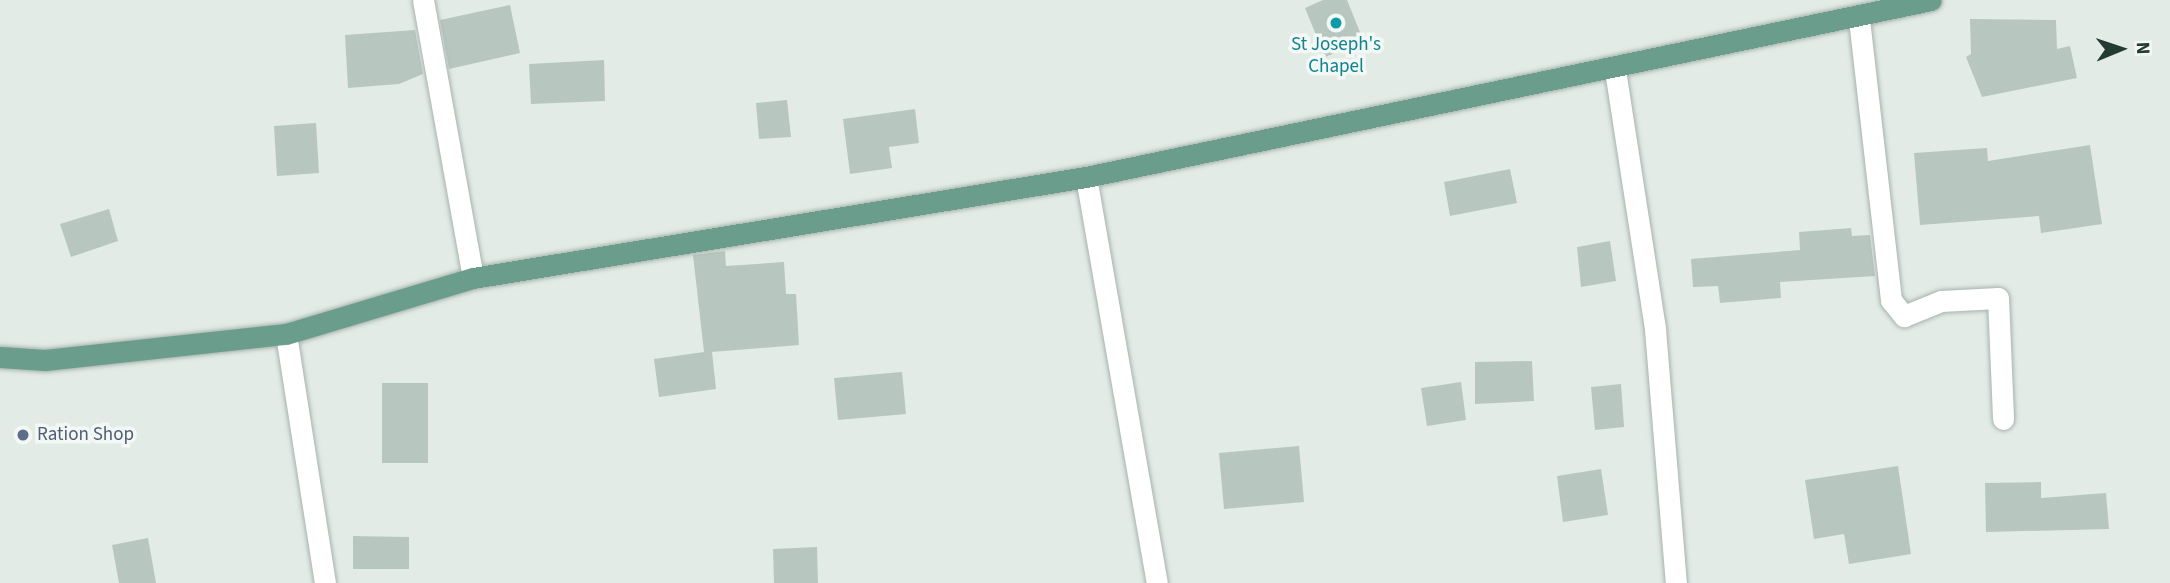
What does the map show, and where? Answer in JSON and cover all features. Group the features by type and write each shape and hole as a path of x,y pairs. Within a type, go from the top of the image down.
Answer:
{"main road":[{"path":"1,355 45,360 286,334 473,278 1086,177 1859,19 1931,0"}],"street":[{"path":"423,0 473,278"},
{"path":"1859,19 1891,300 1904,316 1941,301 1998,298 2003,419"},
{"path":"1615,69 1655,329 1676,583"},
{"path":"1086,177 1157,583"},
{"path":"286,334 325,583"}],"building":[{"path":"1323,0 1347,0 1364,42 1325,57 1305,8"},
{"path":"510,5 520,53 449,69 440,20"},
{"path":"1970,19 2056,20 2057,49 2070,46 2077,78 1982,97 1966,57 1971,54"},
{"path":"415,30 423,74 399,84 348,88 345,35"},
{"path":"604,60 605,101 531,104 529,64"},
{"path":"787,100 791,137 759,139 756,103"},
{"path":"915,109 919,143 889,147 892,168 850,174 843,119"},
{"path":"316,123 319,173 277,176 274,126"},
{"path":"2090,145 2102,224 2041,233 2039,216 1920,225 1914,153 1987,148 1988,161"},
{"path":"1510,169 1517,203 1450,216 1444,182"},
{"path":"109,209 118,241 71,257 60,224"},
{"path":"1851,228 1852,236 1870,235 1875,276 1780,282 1781,298 1720,303 1718,286 1693,287 1691,259 1800,250 1799,232"},
{"path":"1610,241 1616,281 1581,287 1577,247"},
{"path":"725,251 726,266 784,262 786,294 796,294 799,345 712,352 716,389 659,397 654,359 704,352 693,255"},
{"path":"1532,361 1534,401 1475,404 1475,362"},
{"path":"902,372 906,414 838,420 834,378"},
{"path":"1461,382 1466,420 1427,426 1421,388"},
{"path":"382,383 428,383 428,463 382,463"},
{"path":"1621,384 1624,427 1595,430 1591,387"},
{"path":"1299,446 1304,502 1224,509 1219,453"},
{"path":"1898,466 1911,554 1849,564 1844,534 1814,539 1805,480"},
{"path":"1601,469 1608,515 1563,522 1557,476"},
{"path":"2041,482 2041,498 2106,493 2109,529 1986,532 1985,483"},
{"path":"353,536 409,537 409,569 353,569"},
{"path":"148,538 156,583 119,583 112,545"},
{"path":"817,547 818,583 774,583 773,549"}],"place":[{"name":"St Joseph's Chapel","path":"1336,23"},
{"name":"Ration Shop","path":"23,435"}]}
